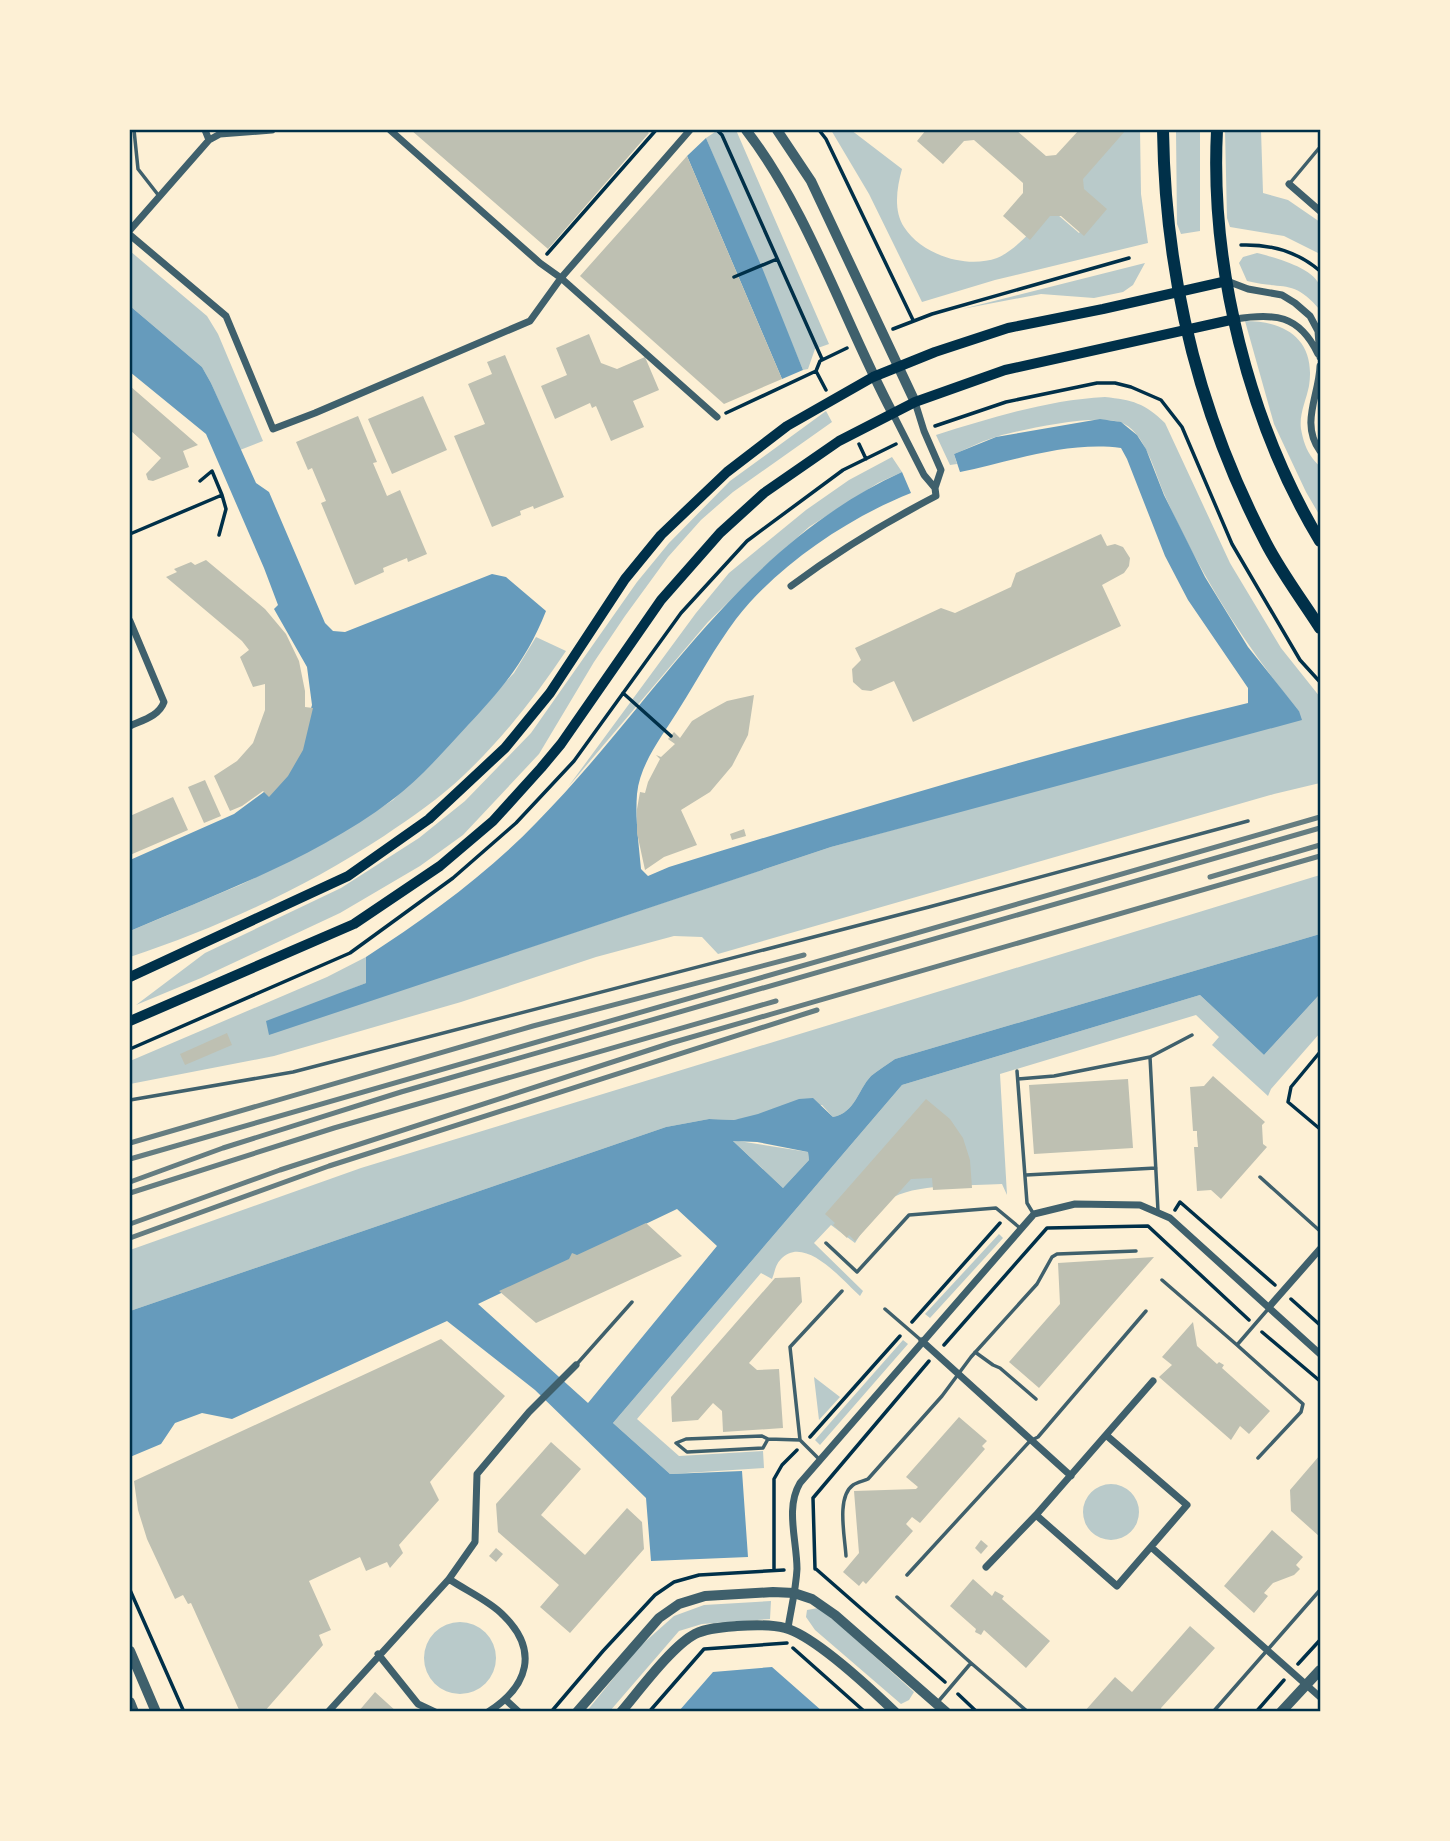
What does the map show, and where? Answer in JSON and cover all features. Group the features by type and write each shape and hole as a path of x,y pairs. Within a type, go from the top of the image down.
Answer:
{"highway":[{"path":"1163,130 1164,188 1178,292 1205,398 1232,472 1267,545 1321,628"},
{"path":"1217,130 1215,174 1227,281 1249,375 1274,450 1321,541"}],"main road":[{"path":"130,977 348,876 429,819 505,748 550,693 625,579 661,535 727,472 787,426 897,366 1008,328 1227,281"},
{"path":"130,1021 354,924 440,866 493,821 541,768 561,744 661,600 720,533 764,493 839,441 915,402 1005,370 1235,319"}],"street":[{"path":"205,130 209,140"},
{"path":"272,130 220,134 209,140 130,232 226,316 273,429 530,321 561,278 690,130"},
{"path":"390,130 717,417"},
{"path":"746,130 789,197 904,439 924,475 935,488"},
{"path":"777,130 811,181 915,402 941,470 935,488 936,496 877,527 791,586"},
{"path":"1289,184 1321,211"},
{"path":"1227,281 1248,289 1282,295 1296,303 1310,316 1318,331 1321,358"},
{"path":"1235,319 1262,315 1276,316 1296,323 1311,338 1321,358"},
{"path":"1321,366 1309,422 1312,435 1321,451"},
{"path":"130,621 164,702 162,709 154,715 130,726"},
{"path":"788,1628 797,1569 792,1505 794,1492 1034,1214 1074,1204 1140,1205 1170,1218 1321,1354"},
{"path":"1269,1307 1321,1250"},
{"path":"922,1341 1071,1476"},
{"path":"328,1712 449,1579 475,1542 477,1474 529,1412 576,1365"},
{"path":"986,1567 1036,1515 1153,1381"},
{"path":"1036,1515 1117,1586 1187,1506 1106,1435"},
{"path":"1151,1546 1321,1698"},
{"path":"449,1579 502,1613 523,1640 526,1667 506,1700 488,1712"},
{"path":"577,1712 659,1618 679,1604 705,1596 756,1593 794,1593 812,1599 835,1615 946,1712"},
{"path":"621,1712 676,1650 695,1634 722,1627 758,1625 788,1628 814,1642 895,1712"},
{"path":"130,1651 156,1712"},
{"path":"378,1654 418,1704 435,1712"},
{"path":"1281,1712 1321,1670"},
{"path":"506,1700 519,1712"},
{"path":"130,1702 134,1712"},
{"path":"928,1712 936,1703"}],"lane":[{"path":"134,130 138,169 159,196"},
{"path":"1289,184 1321,147"},
{"path":"130,1100 293,1072 1248,821"},
{"path":"1018,1079 1054,1076 1150,1056 1192,1035"},
{"path":"1150,1056 1158,1213"},
{"path":"1017,1071 1027,1203 1034,1214"},
{"path":"1025,1175 1156,1168"},
{"path":"1260,1177 1321,1231"},
{"path":"826,1243 858,1272 909,1215 996,1208 1022,1229"},
{"path":"846,1556 842,1500 853,1485 869,1479 942,1396 957,1373 1037,1284 1052,1257 1057,1254 1136,1251"},
{"path":"1162,1280 1303,1404 1301,1412 1258,1458"},
{"path":"820,1460 802,1442 790,1347 842,1291"},
{"path":"576,1365 632,1302"},
{"path":"1237,1345 1269,1307"},
{"path":"885,1309 922,1341"},
{"path":"907,1575 1030,1441 1038,1437 1146,1311"},
{"path":"975,1352 993,1366 1000,1367 1036,1399"},
{"path":"768,1439 762,1448 687,1452 676,1443 686,1439 762,1436 802,1442"},
{"path":"1213,1712 1321,1590"},
{"path":"897,1597 1028,1712"},
{"path":"936,1703 971,1663"}],"path":[{"path":"540,263 656,130"},
{"path":"717,130 722,135 822,359"},
{"path":"819,130 827,139 913,320 1129,258"},
{"path":"1241,245 1276,247 1309,261 1321,271"},
{"path":"734,277 778,258"},
{"path":"717,417 816,371"},
{"path":"924,431 1006,402 1097,383 1115,383 1131,387 1161,400 1182,426 1232,544 1300,660 1321,682"},
{"path":"866,460 904,439"},
{"path":"200,481 212,471 222,495 226,509 219,535"},
{"path":"130,534 222,495"},
{"path":"624,693 671,736"},
{"path":"1321,1052 1291,1087 1288,1102 1321,1129"},
{"path":"1170,1218 1181,1202 1321,1325"},
{"path":"774,1570 774,1479 782,1465 1006,1216"},
{"path":"815,1569 813,1498 1047,1228 1149,1226 1254,1325 1321,1381"},
{"path":"754,1572 756,1593"},
{"path":"130,1590 184,1712"},
{"path":"758,1625 760,1646"},
{"path":"649,1712 704,1649 787,1643 865,1712"},
{"path":"1314,1647 1321,1653"},
{"path":"558,1704 566,1712"},
{"path":"968,1712 972,1707"}],"shaded area":[{"path":"718,130 736,130 829,344 815,349 808,369 803,370 706,138"},
{"path":"831,130 851,130 902,169 898,213 912,237 933,252 972,262 997,258 1011,250 1046,215 1058,215 1079,233 1102,208 1080,187 1080,175 1122,130 1140,130 1141,194 1148,243 995,280 922,302 869,194"},
{"path":"1176,130 1200,130 1200,231 1181,234 1177,224"},
{"path":"1225,130 1261,130 1263,193 1288,200 1320,222 1320,254 1284,236 1230,227 1227,218"},
{"path":"130,251 207,316 218,334 263,441 240,450 202,367 130,306"},
{"path":"1257,253 1293,264 1311,274 1320,287 1320,310 1295,289 1247,281 1239,263 1243,257"},
{"path":"1145,263 1133,285 1123,292 1094,298 1041,294 962,309 1099,274"},
{"path":"1245,321 1274,325 1286,330 1303,346 1308,357 1309,386 1301,429 1307,448 1321,471 1320,516 1274,424"},
{"path":"1105,397 1138,404 1165,423 1230,563 1281,648 1320,697 1320,783 718,954 702,937 674,936 596,957 461,1002 274,1056 130,1084 130,1061 327,977 366,957 366,983 346,991 269,1034 831,847 1051,786 1299,711 1224,608 1179,525 1148,453 1136,433 1128,426 1108,420 1093,420 1025,430 993,438 954,454 957,464 950,465 936,435 1041,406"},
{"path":"826,411 832,422 733,492 701,520 668,557 594,662 539,754 463,835 420,866 340,913 201,978 136,1005 205,953 341,888 419,838 465,801 531,733 637,582 669,543 730,481"},
{"path":"892,457 902,472 878,483 809,527 763,568 708,622 568,787 696,613 729,573 806,510 849,480"},
{"path":"536,637 566,651 506,731 464,775 436,799 323,873 229,919 130,957 130,931 240,885 297,857 330,840 393,800 514,673"},
{"path":"1320,875 1320,934 895,1059 871,1076 847,1111 833,1117 822,1105 734,1120 709,1119 666,1127 130,1311 130,1250 361,1168"},
{"path":"1320,994 1320,1033 1271,1089 1268,1096 1212,1045 1219,1037 1196,1015 1000,1074 1007,1195 1002,1184 927,1188 899,1195 879,1209 855,1243 831,1225 814,1243 863,1291 860,1296 823,1262 801,1252 791,1253 781,1259 772,1279 761,1273 637,1419 679,1456 763,1451 764,1468 670,1474 613,1423 902,1085 1200,995 1264,1055"},
{"path":"732,1140 808,1152 809,1160 783,1188"},
{"path":"999,1234 1003,1238 930,1318 925,1314"},
{"path":"903,1340 908,1344 820,1445 815,1440"},
{"path":"814,1377 840,1397 819,1420"},
{"path":"1105,1484 1117,1484 1131,1492 1139,1506 1137,1523 1131,1532 1117,1540 1105,1540 1088,1528 1083,1518 1083,1506 1095,1489"},
{"path":"771,1601 770,1619 702,1624 679,1631 610,1711 586,1712 638,1648 674,1616 704,1605"},
{"path":"818,1608 914,1692 909,1700 901,1704 815,1630 806,1617 807,1610"},
{"path":"467,1622 486,1632 494,1644 494,1672 486,1684 474,1692 453,1694 434,1684 426,1672 424,1651 434,1632 446,1624"}],"water":[{"path":"706,138 803,370 782,379 687,156"},
{"path":"130,306 202,367 256,483 269,492 325,623 333,631 345,632 492,574 506,577 546,611 531,644 503,685 432,764 392,800 331,840 298,857 130,931 130,860 234,814 279,781 300,744 312,705 307,667 274,609 278,605 264,568 206,434 130,372"},
{"path":"1100,419 1121,422 1137,435 1205,577 1248,647 1299,711 1302,720 831,847 269,1035 266,1021 366,983 366,957 455,894 518,841 580,775 704,629 747,583 794,541 845,503 902,472 911,493 839,530 793,562 753,599 714,652 653,750 639,783 638,841 641,869 648,876 669,867 957,780 1248,703 1248,688 1188,600 1165,556 1121,448 1081,447 1060,450 960,472 954,454 996,437"},
{"path":"1320,934 1320,994 1264,1055 1200,995 902,1085 613,1423 670,1474 742,1471 748,1557 651,1561 646,1498 535,1390 447,1321 232,1419 202,1413 175,1423 161,1444 130,1457 130,1311 666,1127 709,1119 734,1120 799,1099 813,1098 833,1117 847,1111 871,1076 895,1059","holes":["733,1141 757,1142 808,1152 809,1160 783,1188","677,1209 717,1246 588,1403 478,1304"]},
{"path":"772,1667 822,1711 679,1711 713,1672"}],"building":[{"path":"411,130 645,130 649,133 548,249"},
{"path":"926,130 1016,130 1046,156 1056,155 1079,130 1126,130 1083,179 1084,189 1107,209 1084,236 1061,216 1050,216 1030,240 1003,216 1023,193 1023,183 974,140 964,141 943,164 917,141"},
{"path":"687,156 782,379 724,404 580,276"},
{"path":"589,334 601,363 617,369 645,357 659,390 633,401 644,427 611,441 596,406 592,408 590,403 555,419 541,386 567,375 556,348"},
{"path":"505,355 564,497 534,509 533,506 520,511 521,515 492,527 454,436 485,424 468,384 492,374 487,362"},
{"path":"130,386 198,445 183,451 189,467 153,481 148,480 146,474 161,458 130,430"},
{"path":"423,396 447,450 392,474 368,419"},
{"path":"358,416 377,462 373,463 387,496 400,490 427,554 408,562 407,558 383,568 384,572 355,585 321,503 326,501 312,468 308,470 296,442"},
{"path":"1101,534 1107,546 1115,544 1123,547 1130,558 1124,573 1102,585 1121,626 913,722 894,681 871,691 862,690 853,682 852,669 861,660 855,648 941,608 955,613 1011,587 1016,573"},
{"path":"206,560 265,609 286,634 299,661 305,707 313,708 303,750 288,776 269,797 263,791 230,811 214,776 237,761 253,743 265,710 265,684 253,687 240,657 249,650 242,641 166,577 177,572 174,569 191,562 195,565"},
{"path":"754,695 748,735 732,766 710,792 681,810 697,845 664,857 645,870 637,833 637,809 640,792 645,793 660,759 656,755 661,757 675,744 668,739 674,732 680,738 692,721 707,712 727,701"},
{"path":"205,780 221,816 204,823 188,787"},
{"path":"173,797 188,830 130,855 130,816"},
{"path":"744,829 746,836 732,840 730,834"},
{"path":"227,1033 232,1045 185,1065 180,1054"},
{"path":"1213,1076 1265,1122 1262,1125 1263,1144 1267,1147 1221,1199 1211,1190 1197,1191 1194,1147 1198,1147 1197,1131 1193,1131 1190,1087 1204,1086"},
{"path":"1128,1079 1133,1148 1034,1154 1029,1085"},
{"path":"926,1099 950,1119 963,1138 970,1160 972,1188 933,1190 932,1178 911,1179 855,1241 849,1235 847,1238 825,1214"},
{"path":"646,1223 682,1256 536,1323 499,1291 569,1259 572,1253 577,1255"},
{"path":"1154,1257 1039,1388 1009,1362 1060,1304 1058,1263"},
{"path":"800,1277 802,1302 749,1363 757,1370 779,1369 783,1428 723,1432 722,1411 713,1403 698,1420 672,1422 671,1397 775,1278"},
{"path":"1193,1322 1197,1346 1217,1364 1219,1362 1224,1365 1222,1368 1270,1411 1249,1434 1240,1426 1231,1440 1159,1377 1172,1365 1162,1357"},
{"path":"441,1339 505,1396 430,1482 439,1500 399,1545 403,1553 390,1568 387,1562 366,1571 360,1557 309,1581 331,1630 319,1635 323,1645 264,1712 240,1712 191,1603 188,1604 183,1595 175,1599 147,1539 138,1510 134,1481"},
{"path":"959,1417 987,1441 982,1446 985,1449 920,1523 912,1517 906,1524 913,1531 866,1584 863,1581 859,1586 843,1572 859,1553 854,1491 916,1489 918,1487 906,1477"},
{"path":"551,1442 581,1469 541,1515 585,1555 627,1508 642,1522 644,1549 570,1633 540,1607 559,1585 498,1532 496,1504"},
{"path":"1320,1455 1320,1537 1291,1511 1290,1490"},
{"path":"1272,1530 1303,1557 1296,1565 1300,1569 1294,1575 1273,1583 1264,1593 1268,1596 1254,1613 1224,1586"},
{"path":"981,1540 988,1546 981,1554 975,1548"},
{"path":"496,1548 503,1554 496,1562 489,1556"},
{"path":"973,1579 992,1596 995,1591 1004,1596 1002,1599 1050,1641 1026,1668 984,1630 981,1635 975,1632 976,1629 950,1606"},
{"path":"1190,1626 1215,1648 1161,1708 1162,1712 1084,1712 1115,1677 1132,1692"},
{"path":"375,1692 397,1712 358,1712"}],"railway":[{"path":"130,1159 1320,817"},
{"path":"130,1182 223,1148 401,1092 1320,828"},
{"path":"1210,877 1320,845"},
{"path":"130,1224 280,1170 671,1043 1320,856"},
{"path":"130,1143 533,1026 804,955"},
{"path":"130,1193 334,1128 776,1001"},
{"path":"130,1238 329,1166 817,1010"}]}
